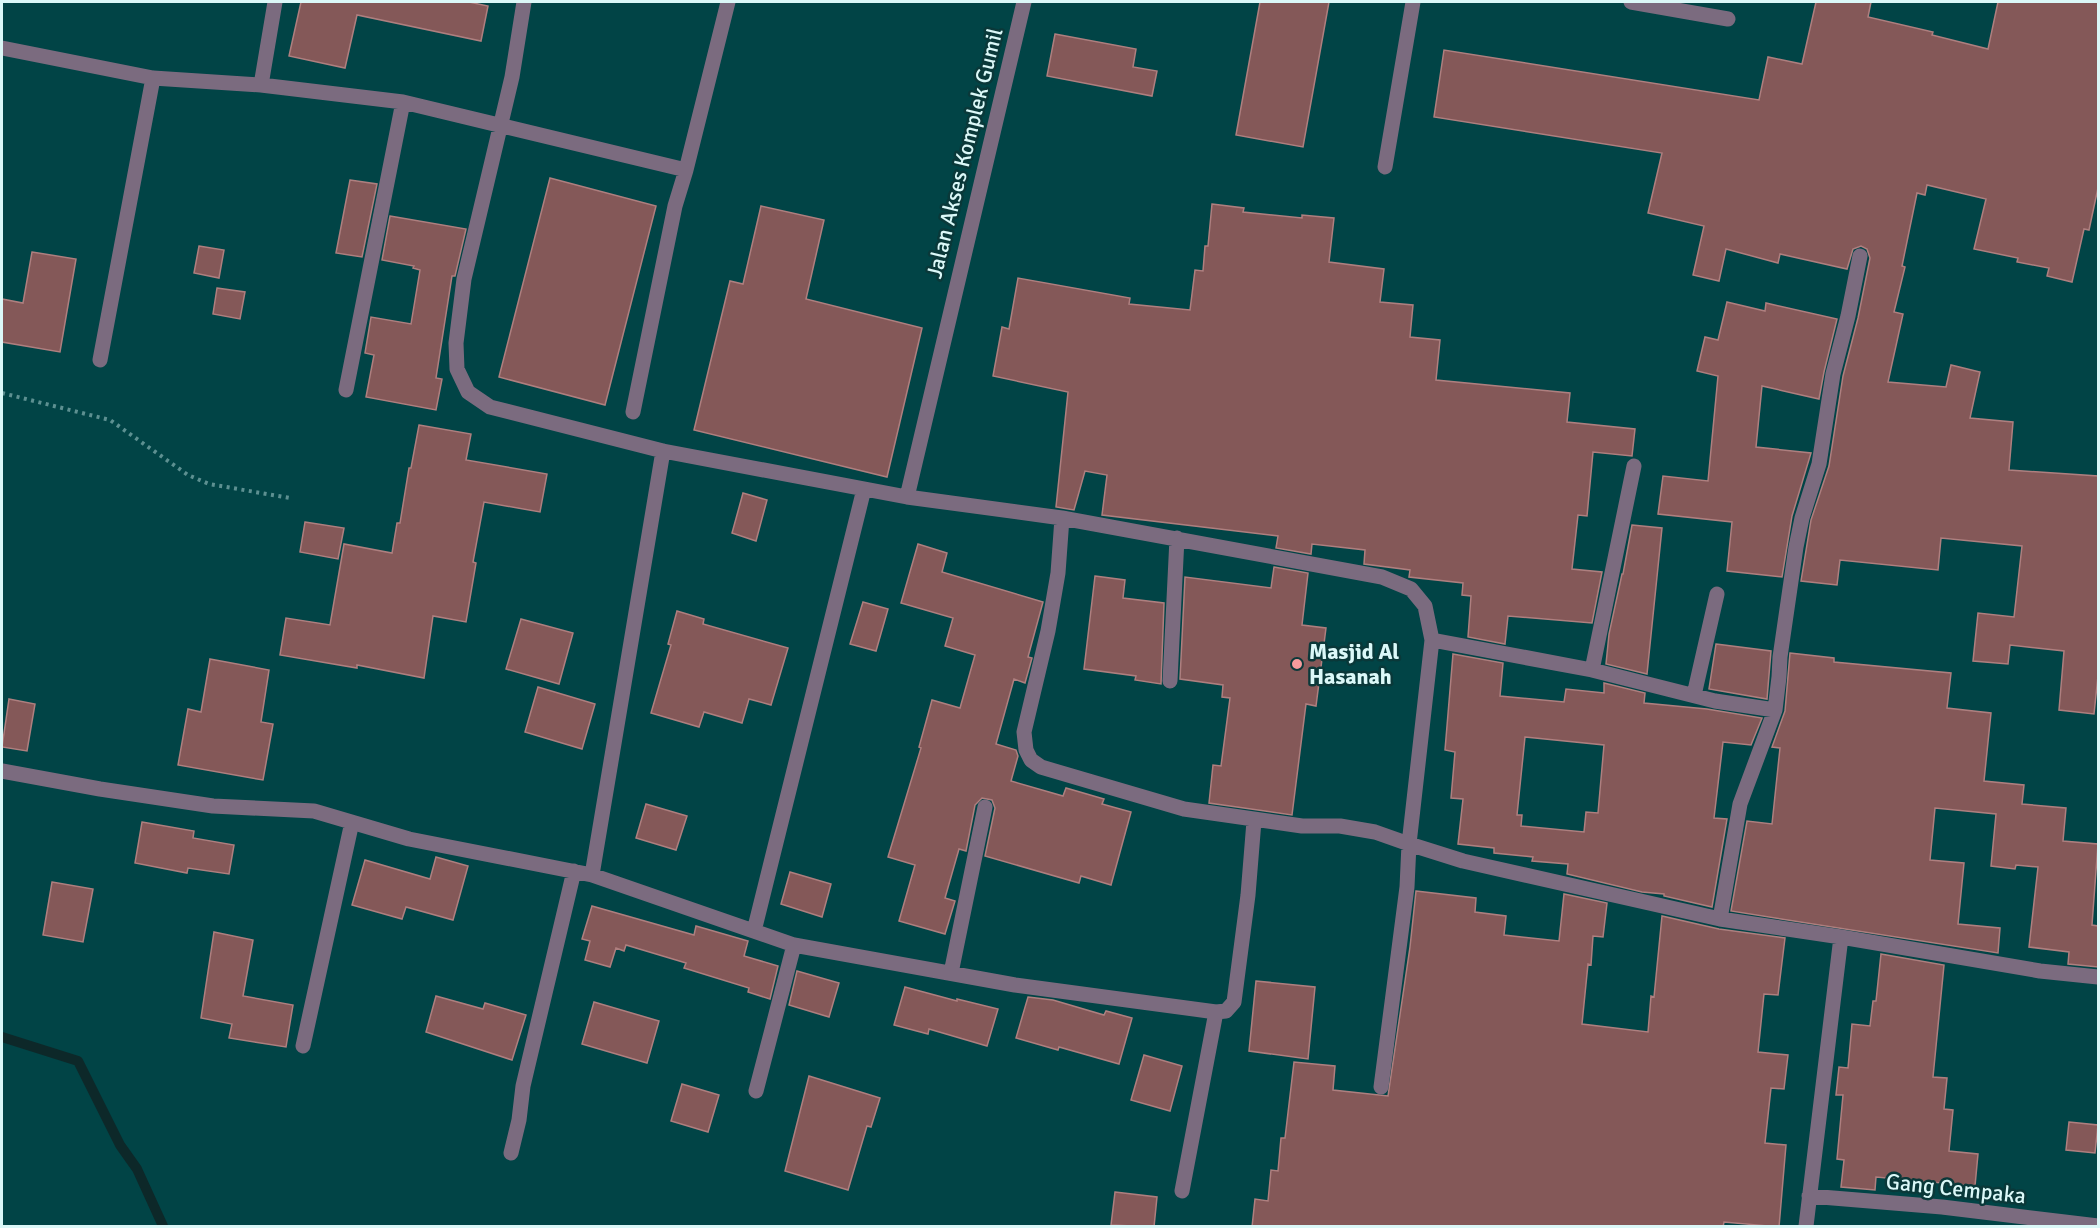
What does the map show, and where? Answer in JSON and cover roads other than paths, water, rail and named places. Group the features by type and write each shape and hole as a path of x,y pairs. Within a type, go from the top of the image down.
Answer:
{"street":[{"path":"261,85 275,2"},
{"path":"524,2 512,77 464,279 456,343 456,369 468,392 490,407 663,451 907,497 1062,518 1382,577 1411,589 1425,606 1432,640 1409,844 1407,887 1381,1086"},
{"path":"633,412 675,206 687,170 728,2"},
{"name":"Jalan Akses Komplek Gumil","path":"907,497 948,315 1024,2"},
{"path":"1385,167 1413,2"},
{"path":"1631,2 1728,19"},
{"path":"2,48 153,78 261,85 402,102 687,170"},
{"path":"100,360 153,78"},
{"path":"346,390 402,102"},
{"path":"1720,919 1740,804 1774,710 1796,548 1818,464 1833,374 1860,256"},
{"path":"592,875 663,451"},
{"path":"1592,670 1634,466"},
{"path":"754,931 864,489"},
{"path":"1062,518 1058,573 1048,630 1024,732 1026,750 1031,760 1041,767 1184,809 1254,821 1302,826 1340,826 1375,832 1463,861 1720,919 2040,971 2098,977"},
{"path":"1170,681 1177,538"},
{"path":"1694,695 1718,594"},
{"path":"1432,640 1592,670 1715,701 1774,710"},
{"path":"2,771 213,806 314,811 409,839 592,875 794,945 1015,985 1216,1012 1226,1011 1234,1002 1248,895 1254,821"},
{"path":"951,973 985,807"},
{"path":"303,1046 352,822"},
{"path":"511,1154 519,1120 523,1086 574,872"},
{"path":"1806,1227 1841,937"},
{"path":"756,1091 794,945"},
{"path":"1182,1191 1216,1012"},
{"name":"Gang Cempaka","path":"1809,1196 1942,1207 2098,1226"}],"waterway":[{"path":"2,1037 78,1061 120,1145 137,1169 163,1226"}],"place":[{"name":"Masjid Al Hasanah","path":"1297,664"}]}
